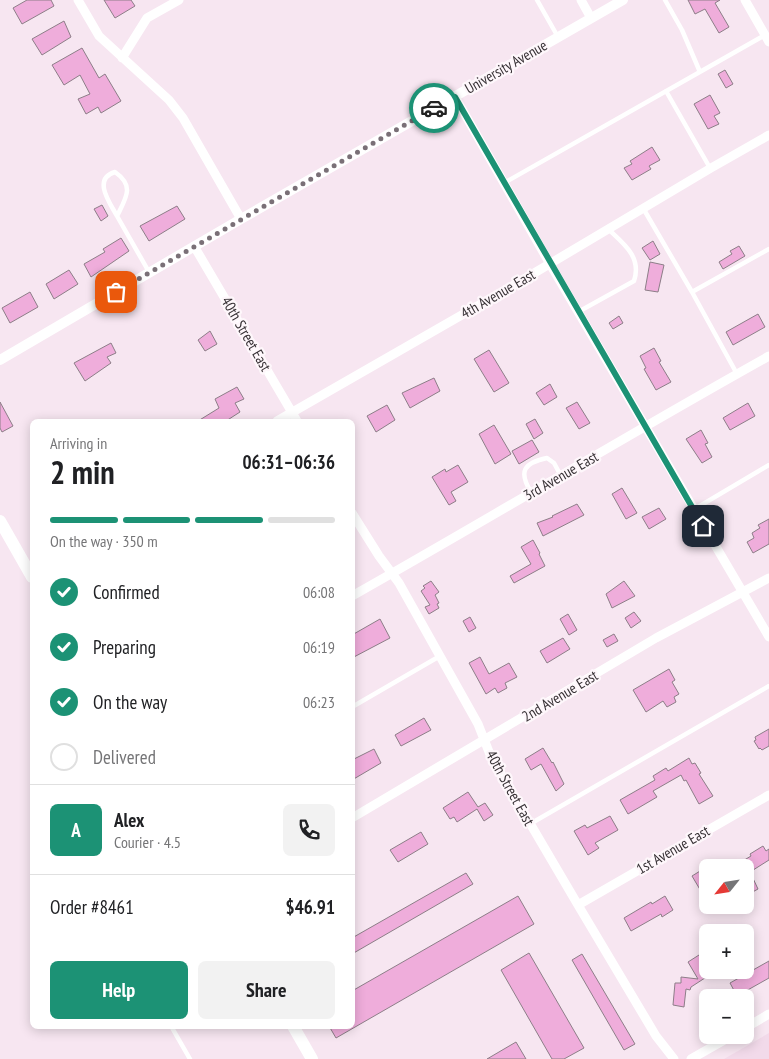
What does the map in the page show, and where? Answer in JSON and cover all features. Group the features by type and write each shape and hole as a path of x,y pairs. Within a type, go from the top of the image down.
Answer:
{"main road":[{"path":"0,521 30,569"},
{"path":"296,1029 312,1059"}],"street":[{"path":"78,0 99,36 169,100 182,118 241,219"},
{"path":"122,58 147,18 179,0"},
{"path":"581,0 591,18"},
{"name":"University Avenue","path":"0,360 149,272 623,0"},
{"path":"745,0 767,38"},
{"path":"455,97 693,510 769,637"},
{"name":"4th Avenue East","path":"280,419 769,135"},
{"name":"40th Street East","path":"194,246 296,419"},
{"name":"3rd Avenue East","path":"355,594 769,356"},
{"name":"40th Street East","path":"355,518 392,574 440,656 478,724 491,757 530,824 656,1036 674,1059"},
{"name":"2nd Avenue East","path":"355,816 656,638 769,578"},
{"name":"1st Avenue East","path":"578,905 769,795"},
{"path":"754,1023 769,1014"},
{"path":"691,1059 717,1044"}],"lane":[{"path":"537,0 558,37"},
{"path":"665,0 682,30 700,72"},
{"path":"504,183 700,72 767,38"},
{"path":"666,91 711,168"},
{"path":"117,216 128,190 120,175 115,172 110,173 104,179 103,189 117,216 149,272"},
{"path":"643,208 737,374"},
{"path":"578,312 634,281 638,271 635,259 627,247 608,229"},
{"path":"692,292 769,249"},
{"path":"532,494 524,482 524,473 529,464 536,460 547,458 554,464 562,476"},
{"path":"693,510 769,464"},
{"path":"355,705 440,656"},
{"path":"530,824 769,686"},
{"path":"174,1029 190,1059"}],"shaded area":[{"path":"769,1033 769,1059 724,1059 750,1044 754,1044 754,1042"}],"building":[{"path":"27,0 51,0 54,6 22,24 13,8"},
{"path":"104,0 131,0 135,6 115,18"},
{"path":"688,0 720,0 715,3 729,27 719,33 705,9 695,14"},
{"path":"64,21 71,37 42,55 32,39"},
{"path":"82,48 99,78 105,74 121,101 101,113 98,107 86,114 78,99 90,94 80,75 64,85 52,65"},
{"path":"725,70 733,84 726,88 718,74"},
{"path":"710,95 720,113 714,116 719,124 708,129 694,104"},
{"path":"652,147 660,160 649,166 651,169 632,180 624,168 632,164 630,161"},
{"path":"102,205 108,216 101,221 94,209"},
{"path":"177,206 185,219 149,241 140,226"},
{"path":"121,238 129,251 91,277 84,264 105,252 103,249"},
{"path":"653,241 660,254 650,260 642,248"},
{"path":"739,246 745,256 723,269 719,262 732,254 730,251"},
{"path":"650,262 664,265 658,292 645,290"},
{"path":"69,270 78,284 54,299 46,284"},
{"path":"30,292 38,307 10,323 2,308"},
{"path":"758,314 765,327 733,345 726,332"},
{"path":"619,316 623,323 613,329 609,323"},
{"path":"210,331 217,344 205,351 198,340"},
{"path":"111,343 116,353 107,357 111,363 85,381 74,363"},
{"path":"654,348 661,361 659,362 671,382 656,390 644,369 646,368 640,356"},
{"path":"489,350 509,383 494,392 474,359"},
{"path":"434,378 440,391 410,408 402,393"},
{"path":"550,384 557,397 544,405 536,393"},
{"path":"237,387 244,399 235,403 240,412 229,419 201,419 219,408 215,399"},
{"path":"0,402 13,426 2,432 0,428"},
{"path":"577,402 590,423 579,429 566,408"},
{"path":"748,403 755,416 730,430 723,418"},
{"path":"387,405 395,420 376,432 367,416"},
{"path":"535,419 543,433 534,439 526,424"},
{"path":"494,425 511,454 495,464 479,434"},
{"path":"701,430 708,443 705,444 712,457 702,463 686,439"},
{"path":"532,440 539,452 519,464 512,451"},
{"path":"458,465 468,482 451,492 456,501 449,505 432,477 445,469 446,472"},
{"path":"622,488 637,513 626,519 612,494"},
{"path":"577,504 584,515 543,536 537,523"},
{"path":"659,508 666,519 649,529 642,517"},
{"path":"769,519 769,544 753,553 747,542 754,538 752,533 760,528 758,525"},
{"path":"533,540 545,566 514,583 510,576 531,564 521,547"},
{"path":"431,581 439,592 435,595 439,608 429,614 425,607 430,605 421,591 425,588 423,586"},
{"path":"624,581 635,596 612,608 606,594"},
{"path":"634,612 641,621 631,628 625,618"},
{"path":"568,614 577,630 569,635 560,619"},
{"path":"470,617 476,628 469,632 463,621"},
{"path":"380,619 390,638 355,656 355,633"},
{"path":"614,634 618,641 607,647 603,640"},
{"path":"563,638 570,649 547,663 540,651"},
{"path":"480,657 489,674 509,663 517,677 505,683 507,688 498,693 495,688 486,694 469,663"},
{"path":"669,669 675,680 672,682 679,694 674,697 676,702 667,707 663,701 646,712 633,690"},
{"path":"424,718 431,730 401,746 395,735"},
{"path":"769,729 769,746 762,750 759,749 754,741 756,740 755,737"},
{"path":"543,748 553,762 564,784 556,791 541,764 531,770 525,759"},
{"path":"374,749 381,763 355,778 355,758"},
{"path":"689,758 692,764 695,763 701,773 699,774 713,796 699,804 686,780 684,781 681,775 653,791 657,797 628,814 620,800 655,780 653,776 666,768 668,771"},
{"path":"468,792 478,807 485,803 493,815 484,821 477,809 457,822 454,817 450,819 443,808"},
{"path":"610,816 618,830 595,843 599,848 588,855 574,831 585,825 587,828"},
{"path":"421,832 428,844 398,862 390,850"},
{"path":"763,846 766,851 769,849 769,860 754,869 754,859 746,859 751,856 750,854"},
{"path":"699,872 699,888 692,876"},
{"path":"466,873 473,884 355,952 355,936"},
{"path":"754,880 758,889 754,891"},
{"path":"518,896 534,924 355,1027 355,989"},
{"path":"665,896 673,910 662,917 661,914 631,931 624,918"},
{"path":"529,953 584,1048 564,1059 552,1059 501,970"},
{"path":"582,954 635,1044 624,1050 572,960"},
{"path":"699,955 699,979 703,979 691,987 690,990 686,989 684,1007 673,1005 675,983 681,983 681,977 698,979 688,962"},
{"path":"769,961 769,978 749,989 733,989 730,983 737,979 754,979 754,969"},
{"path":"331,1029 352,1029 336,1038"},
{"path":"516,1042 526,1059 487,1059"}],"way so far":[{"path":"116,292 434,108"}],"route":[{"path":"434,108 455,97 703,526"}]}
